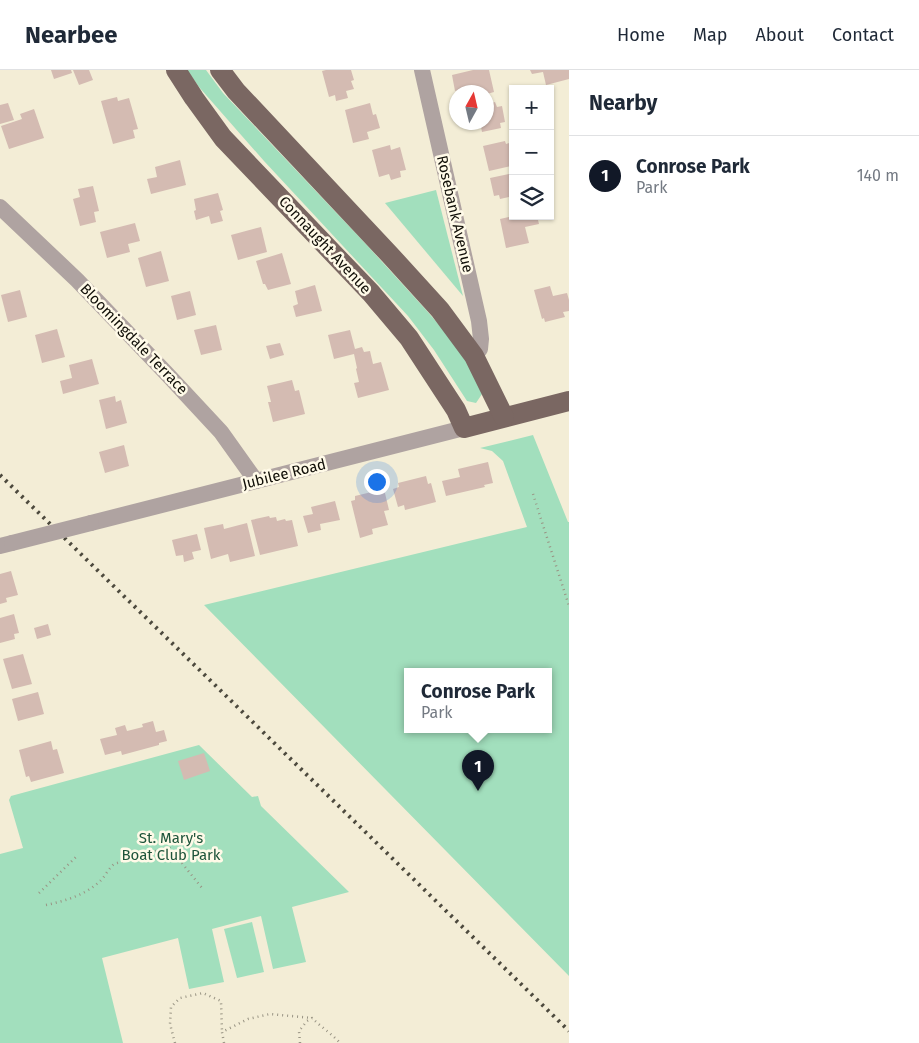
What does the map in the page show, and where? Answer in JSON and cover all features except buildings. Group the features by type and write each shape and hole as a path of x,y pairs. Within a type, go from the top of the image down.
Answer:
{"main road":[{"name":"Connaught Avenue","path":"176,70 223,138 371,294 409,338 456,410 464,428"},
{"path":"220,70 236,91 440,310 474,356 504,417"},
{"name":"Jubilee Road","path":"464,428 569,401"}],"street":[{"name":"Rosebank Avenue","path":"422,70 479,320 482,339 480,349 474,356"},
{"name":"Bloomingdale Terrace","path":"0,207 78,280 168,374 221,432 256,481"},
{"name":"Jubilee Road","path":"6,545 464,428"}],"path":[{"path":"533,494 569,606"},
{"path":"46,905 85,892 101,881 109,868 114,864 169,846 202,888"},
{"path":"38,892 77,856"},
{"path":"175,1043 170,1024 171,1007 180,998 203,993 220,1001 224,1043"},
{"path":"222,1032 248,1019 270,1014 312,1018 340,1043"},
{"path":"300,1043 299,1031 312,1018"}],"green space":[{"path":"187,70 206,70 223,93 427,311 459,348 476,377 482,394 476,403 467,401 434,350 408,316 264,161 199,87"},
{"path":"436,190 463,296 385,203"},
{"path":"533,435 569,522 569,976 204,605 527,527 503,461 492,451 480,448"},
{"name":"St. Mary's Boat Club Park","path":"199,745 252,797 258,796 261,806 349,892 292,907 306,962 273,969 261,916 212,929 224,982 189,989 178,938 102,958 123,1043 0,1043 0,854 23,848 9,800 11,796"},
{"path":"252,922 264,972 237,978 224,929"}],"railway":[{"path":"0,475 569,1031"}],"place":[{"name":"Conrose Park","path":"478,791"}]}
